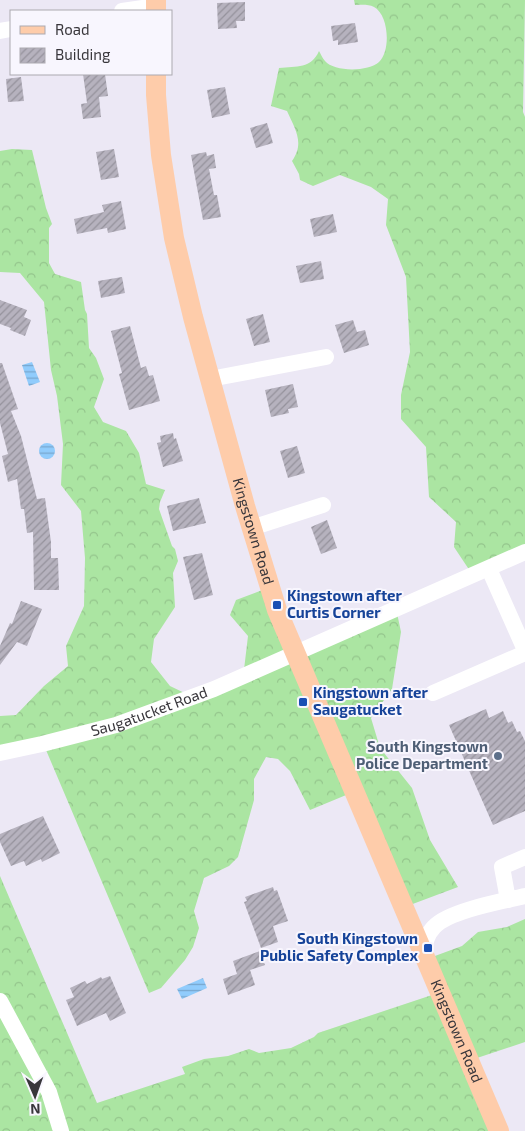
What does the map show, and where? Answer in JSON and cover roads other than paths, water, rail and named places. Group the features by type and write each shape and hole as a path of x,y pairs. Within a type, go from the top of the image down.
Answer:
{"main road":[{"name":"Kingstown Road","path":"156,75 156,95 165,188 192,318 251,528 277,610 499,1131"}],"street":[{"path":"129,10 156,6"},
{"path":"210,379 326,357"},
{"path":"251,528 323,505"},
{"name":"Saugatucket Road","path":"0,753 116,725 214,689 525,552"},
{"path":"433,693 525,652 489,569"},
{"path":"508,900 502,867 525,857"},
{"path":"423,955 427,936 435,925 469,910 525,896"},
{"path":"0,1001 49,1092 61,1131"}],"water":[{"path":"32,362 40,382 29,386 22,365"},
{"path":"47,443 53,445 55,451 53,457 47,459 41,457 39,451 41,445"},
{"path":"203,978 207,988 182,999 177,989"}],"place":[{"name":"Kingstown after Curtis Corner","path":"277,605"},
{"name":"Kingstown after Saugatucket","path":"303,702"},
{"name":"South Kingstown Police Department","path":"498,756"},
{"name":"South Kingstown Public Safety Complex","path":"428,948"}]}
